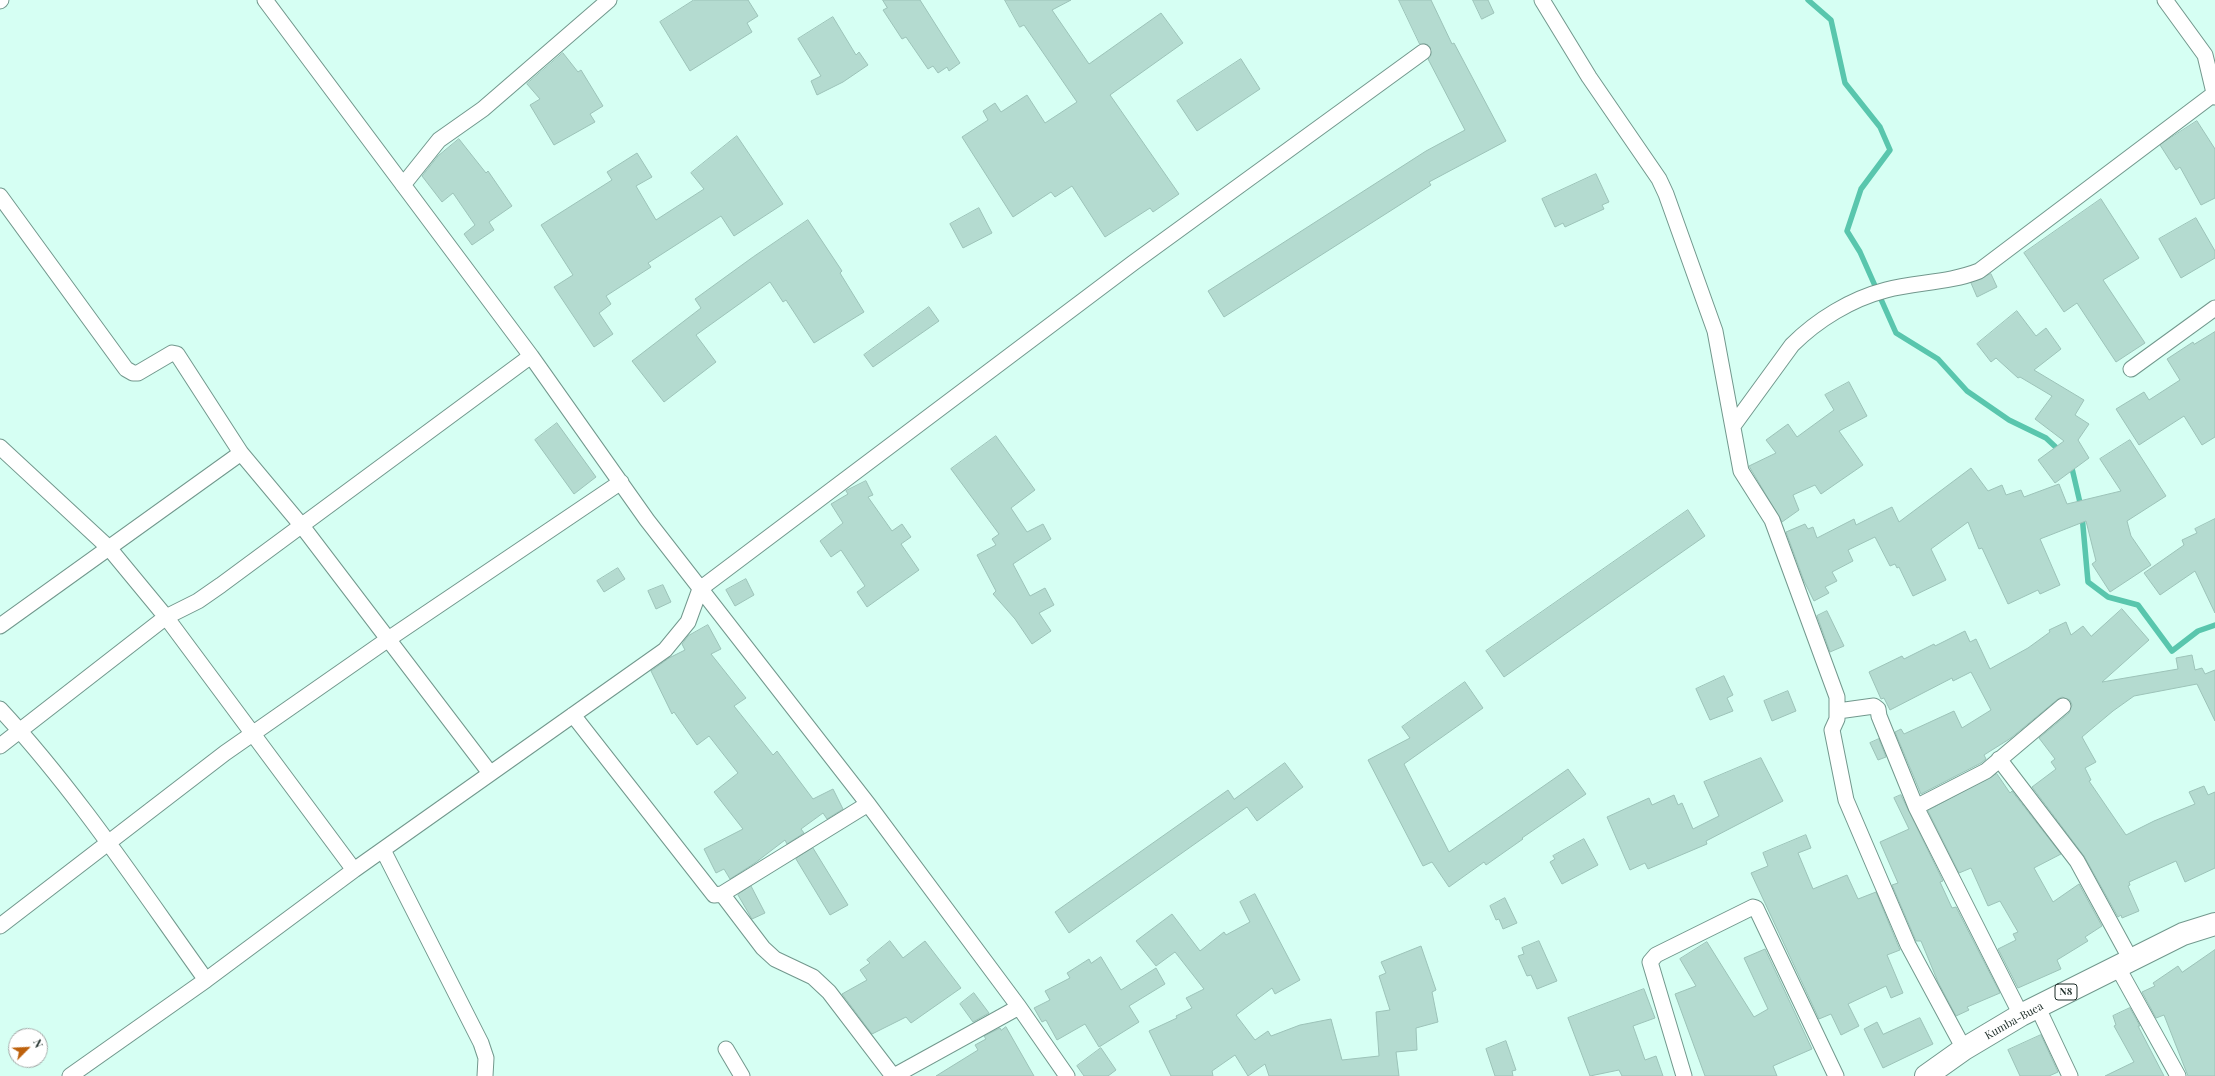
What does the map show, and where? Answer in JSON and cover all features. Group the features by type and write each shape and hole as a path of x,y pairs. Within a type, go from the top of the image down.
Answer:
{"highway":[{"name":"Kumba-Buea","path":"1929,1076 1964,1049 2030,1012 2183,934 2215,924"}],"street":[{"path":"264,0 531,356 700,589 868,804 1019,1007 1067,1076"},
{"path":"403,184 439,140 483,108 609,0"},
{"path":"1542,0 1589,77 1659,179 1711,318 1741,471 1772,520 1779,535 1837,697 1837,719 1832,730 1846,800 1908,945 1964,1049"},
{"path":"1733,426 1792,345 1802,335 1833,313 1856,300 1886,290 1962,277 1978,271 2214,95 2205,55 2166,0"},
{"path":"70,1076 206,980 354,870 665,650 688,622 700,589 1133,263 1423,52"},
{"path":"0,196 126,368 133,373 138,373 175,352 241,453 302,526 387,640 490,773"},
{"path":"2131,369 2215,308"},
{"path":"0,746 166,617 198,601 221,585 531,356"},
{"path":"0,447 109,548 166,617 354,870"},
{"path":"0,626 241,453"},
{"path":"0,926 108,842 252,734 387,640 621,482"},
{"path":"1838,711 1874,706 1878,709 1879,716 1916,807 2030,1012 2070,1076"},
{"path":"1916,807 1986,771 2063,706"},
{"path":"0,709 20,731 108,842 206,980"},
{"path":"573,715 714,895 722,894 868,804"},
{"path":"1999,759 2077,861 2178,1076"},
{"path":"383,850 481,1043 486,1058 485,1076"},
{"path":"722,894 763,948 775,959 813,977 829,992 894,1076 1019,1007"},
{"path":"1684,1076 1650,962 1656,955 1753,907 1756,908 1836,1076"},
{"path":"726,1049 742,1076"}],"building":[{"path":"694,0 748,0 758,16 747,23 752,32 690,71 660,22"},
{"path":"883,0 920,0 960,63 949,71 947,67 938,73 933,66 928,69 906,37 902,39 883,10 887,8"},
{"path":"1005,0 1071,0 1052,10 1089,64 1161,13 1183,43 1110,95 1179,194 1153,212 1150,208 1105,237 1072,186 1055,197 1051,192 1013,217 962,137 988,120 983,111 995,103 1001,112 1027,95 1045,123 1077,102 1024,25 1020,27"},
{"path":"1399,0 1431,0 1452,44 1454,43 1506,141 1429,182 1431,185 1224,317 1208,291 1426,151 1465,130 1428,59 1431,55 1430,47 1426,44 1420,44"},
{"path":"1473,0 1488,0 1494,13 1482,19"},
{"path":"833,17 856,55 859,52 868,65 843,82 817,95 811,81 821,76 798,39"},
{"path":"563,53 578,72 581,70 603,106 590,114 595,122 554,145 530,105 540,99 527,84"},
{"path":"1241,59 1260,89 1197,131 1177,101"},
{"path":"2197,121 2215,149 2215,198 2201,205 2180,167 2176,170 2160,145"},
{"path":"737,136 783,204 734,236 721,216 648,263 651,267 606,296 611,304 599,313 613,334 594,347 554,287 573,275 541,225 612,180 607,172 637,153 652,177 636,186 656,220 704,189 691,173"},
{"path":"459,139 486,173 488,171 512,206 489,222 494,230 472,245 464,234 475,225 453,193 442,202 422,176 438,156"},
{"path":"1596,174 1609,202 1602,205 1604,209 1565,227 1563,223 1555,227 1542,199"},
{"path":"2101,199 2139,258 2103,280 2145,343 2116,362 2077,303 2064,312 2024,253"},
{"path":"979,208 992,233 963,248 950,224"},
{"path":"2196,218 2215,251 2215,258 2181,278 2159,239"},
{"path":"808,220 842,271 840,273 864,312 814,343 786,300 783,302 770,282 696,335 716,362 664,402 632,361 701,308 695,299"},
{"path":"1991,274 1997,287 1977,297 1971,283"},
{"path":"929,307 939,321 873,367 864,355"},
{"path":"2017,311 2036,336 2046,328 2061,349 2034,370 2084,400 2075,415 2089,424 2078,440 2089,458 2055,483 2038,460 2064,441 2035,419 2052,396 2020,377 2018,378 1996,358 1991,362 1977,344"},
{"path":"2215,332 2215,437 2202,445 2184,416 2139,445 2116,409 2144,392 2149,400 2180,380 2167,359 2193,342 2194,344"},
{"path":"1849,382 1867,416 1839,431 1863,465 1821,494 1815,485 1793,495 1799,510 1782,522 1749,466 1776,453 1766,440 1788,424 1797,437 1834,410 1825,395"},
{"path":"557,423 596,477 574,494 535,440"},
{"path":"996,436 1035,490 1011,508 1027,532 1043,524 1051,539 1013,564 1030,596 1045,588 1054,605 1039,613 1051,631 1032,644 1015,619 993,594 996,591 977,555 996,545 992,539 999,534 951,469"},
{"path":"2130,440 2166,496 2127,521 2131,536 2151,565 2110,592 2092,564 2096,561 2086,521 2040,539 2060,585 2040,594 2038,590 2008,604 1982,548 1979,549 1968,522 1931,549 1946,580 1913,596 1899,567 1897,568 1895,564 1890,566 1875,537 1848,550 1853,561 1832,572 1837,581 1825,587 1829,593 1814,601 1804,581 1786,532 1805,524 1808,529 1813,527 1817,538 1854,519 1856,525 1892,507 1899,522 1971,468 1988,491 2002,485 2006,495 2021,490 2024,497 2059,484 2067,504 2121,491 2100,459"},
{"path":"866,481 873,495 868,497 892,531 902,524 911,537 901,544 919,570 867,607 857,592 865,586 841,550 831,557 820,541 843,523 831,504 848,494 846,491"},
{"path":"1688,510 1705,536 1504,677 1486,651"},
{"path":"2215,519 2215,613 2195,571 2160,595 2144,573 2184,545 2182,540 2197,533 2195,529"},
{"path":"618,568 625,579 604,592 597,581"},
{"path":"746,579 754,595 735,606 726,590"},
{"path":"663,585 671,602 656,609 648,591"},
{"path":"2122,609 2149,640 2102,682 2178,669 2176,658 2192,655 2195,670 2202,668 2205,674 2215,670 2215,721 2197,684 2134,696 2113,711 2082,737 2096,762 2085,768 2091,780 2089,781 2126,835 2154,821 2195,804 2189,792 2204,786 2208,795 2215,792 2215,868 2185,882 2176,861 2129,882 2130,885 2128,886 2139,911 2122,918 2121,915 2118,917 2084,856 2032,787 2056,769 2051,762 2055,759 2039,738 2069,713 2072,705 2070,700 2062,697 2058,699 2011,738 1984,755 1986,759 1981,763 1921,794 1895,732 1901,729 1904,734 1954,711 1962,728 1991,710 1971,672 1953,681 1952,678 1890,710 1884,698 1881,699 1869,672 1902,656 1904,659 1934,644 1935,646 1965,631 1970,642 1976,639 1990,669 2028,648 2050,632 2049,630 2066,622 2071,635 2083,626 2091,636"},
{"path":"1827,611 1844,646 1830,652 1817,616"},
{"path":"708,625 721,649 711,654 746,698 734,706 773,755 777,751 813,799 833,789 843,809 827,819 823,813 801,829 804,833 787,844 785,840 755,863 730,879 724,869 716,873 704,849 743,829 714,792 738,773 709,736 697,745 674,712 672,714 651,671 669,658 685,650 682,644 688,636"},
{"path":"1724,676 1733,695 1727,698 1733,711 1710,720 1696,689"},
{"path":"1465,682 1483,708 1404,764 1449,852 1568,769 1586,794 1486,865 1484,862 1449,887 1432,862 1423,866 1368,760 1410,738 1402,727"},
{"path":"1788,691 1796,711 1772,721 1764,701"},
{"path":"1879,739 1886,757 1878,760 1870,743"},
{"path":"1761,758 1783,801 1706,841 1707,844 1648,869 1645,863 1630,870 1607,817 1649,798 1652,805 1674,795 1678,805 1682,803 1693,829 1719,816 1704,782"},
{"path":"1285,763 1303,787 1257,821 1247,807 1069,933 1055,912 1228,790 1234,799"},
{"path":"1997,774 2010,793 2012,791 2061,854 2034,868 2053,902 2079,884 2102,926 2085,937 2088,941 2057,960 2061,969 2018,988 1998,949 2016,940 2013,934 2018,932 2000,901 1988,906 1971,868 1959,873 1928,811"},
{"path":"1901,795 1943,881 1940,882 1952,908 1956,907 2000,993 1967,1007 1969,1010 1956,1016 1938,982 1921,941 1916,941 1892,885 1898,883 1880,842 1909,829 1894,798"},
{"path":"1806,835 1811,848 1798,853 1813,889 1847,875 1858,899 1876,892 1900,950 1887,955 1903,993 1891,998 1886,986 1848,1004 1859,1026 1841,1035 1831,1014 1819,1019 1751,873 1768,866 1763,853"},
{"path":"1584,839 1598,865 1562,884 1550,862 1555,859 1553,856"},
{"path":"813,848 848,905 830,915 796,859"},
{"path":"751,886 765,913 752,919 738,895"},
{"path":"1255,894 1300,980 1275,994 1272,988 1236,1015 1255,1040 1268,1031 1271,1036 1300,1025 1331,1019 1342,1060 1379,1056 1376,1012 1390,1010 1379,976 1386,973 1381,962 1421,946 1436,990 1432,992 1438,1022 1416,1028 1417,1050 1396,1052 1399,1076 1269,1076 1265,1064 1248,1076 1235,1055 1212,1071 1213,1076 1171,1076 1149,1031 1177,1018 1176,1016 1192,1008 1186,998 1204,989 1175,952 1156,966 1136,941 1172,914 1200,951 1224,932 1226,935 1250,922 1240,902"},
{"path":"1505,898 1517,923 1503,929 1499,919 1496,920 1490,906"},
{"path":"890,941 903,958 925,941 961,988 911,1023 906,1017 872,1034 842,994 867,980 860,970 870,963 867,960"},
{"path":"1539,941 1557,981 1537,989 1531,975 1527,976 1518,956 1524,954 1522,948"},
{"path":"1707,942 1754,1017 1768,1009 1744,958 1765,949 1812,1049 1773,1066 1777,1076 1705,1076 1675,994 1696,986 1680,959"},
{"path":"2215,950 2215,1076 2188,1076 2164,1015 2156,1018 2142,992 2155,986 2153,983 2178,966 2182,972"},
{"path":"1101,957 1121,990 1156,968 1165,984 1129,1006 1139,1022 1099,1047 1085,1024 1057,1040 1046,1020 1042,1022 1034,1008 1050,1000 1045,991 1070,978 1067,973 1089,959 1091,963"},
{"path":"1644,989 1655,1018 1633,1026 1645,1060 1656,1056 1663,1076 1622,1076 1619,1070 1590,1076 1568,1018"},
{"path":"974,993 989,1013 973,1022 960,1004"},
{"path":"2130,1008 2164,1076 2105,1076 2134,1062 2114,1026 2116,1025 2113,1016"},
{"path":"1920,1018 1933,1044 1883,1068 1864,1029 1877,1022 1883,1034"},
{"path":"1006,1027 1034,1076 936,1076 978,1050 975,1045 986,1039 984,1036 1000,1028 1001,1030"},
{"path":"2041,1035 2058,1072 2049,1076 2020,1076 2008,1050"},
{"path":"1506,1041 1516,1070 1512,1071 1513,1076 1495,1076 1486,1049"},
{"path":"1101,1048 1116,1070 1108,1076 1084,1076 1077,1066"}],"waterway":[{"path":"1808,0 1831,20 1845,83 1880,127 1890,150 1861,189 1847,231 1860,252 1896,333 1938,359 1967,391 2009,420 2046,438 2061,452"},
{"path":"2071,464 2081,507"},
{"path":"2082,515 2088,582 2108,597 2138,605 2172,651 2198,631 2215,625"}]}
